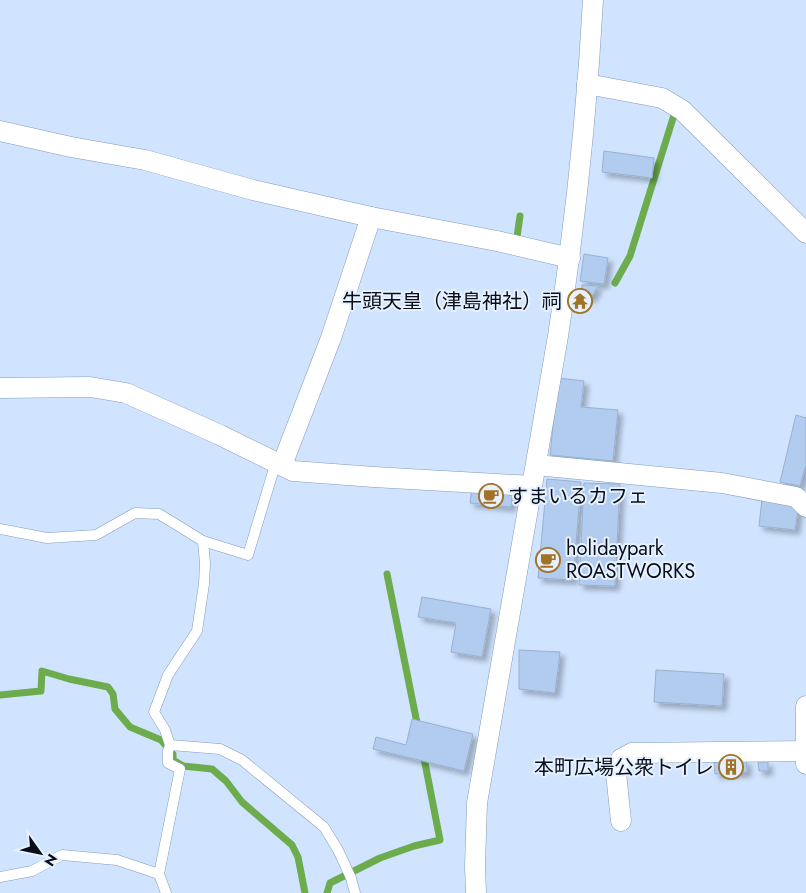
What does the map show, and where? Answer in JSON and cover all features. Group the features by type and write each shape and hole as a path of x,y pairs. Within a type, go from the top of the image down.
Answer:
{"street":[{"path":"476,893 474,866 477,803 570,258 586,105 593,5"},
{"path":"587,84 662,98 682,110 806,233"},
{"path":"0,132 144,160 253,190 371,218 497,241 570,258"},
{"path":"279,464 331,338 371,218"},
{"path":"0,388 90,387 126,393 293,470 374,477 532,486"},
{"path":"536,465 722,483 796,497 806,507"},
{"path":"806,706 806,762"},
{"path":"621,821 616,773 621,759 632,752 806,751"}],"lane":[{"path":"0,529 47,538 96,535 135,513 158,514 203,541 248,555 279,464"},
{"path":"163,892 159,874 180,769 168,762 169,748 164,730 154,712 168,676 196,631 204,584 203,541"},
{"path":"169,748 220,749 242,760 324,827 338,850 356,893"},
{"path":"0,877 32,871 62,856 117,860 159,874"}],"building":[{"path":"604,151 654,158 652,178 602,172"},
{"path":"584,254 608,258 604,284 580,281"},
{"path":"582,285 598,286 591,298 581,297"},
{"path":"558,378 584,381 581,407 618,410 613,461 550,455"},
{"path":"796,415 806,418 806,467 800,486 780,482"},
{"path":"547,479 581,482 573,580 538,578"},
{"path":"584,483 620,484 615,586 579,585"},
{"name":"すまいるカフェ","path":"472,485 513,489 511,507 470,503"},
{"path":"762,499 789,502 798,509 795,530 759,526"},
{"path":"422,597 491,609 482,657 451,652 456,623 418,617"},
{"path":"519,650 560,652 555,693 519,689"},
{"path":"656,670 724,674 722,706 654,702"},
{"path":"412,719 473,734 464,771 373,749 376,737 406,745"},
{"name":"本町広場公衆トイレ","path":"746,760 747,772 715,774 714,762"},
{"path":"758,762 768,762 768,771 759,771"}],"waterway":[{"path":"615,283 630,256 674,115"},
{"path":"517,237 520,216"},
{"path":"387,574 418,728"},
{"path":"0,695 41,691 42,671 108,687 113,694 115,709 130,727 161,740 173,754 173,760 183,766 212,769 226,781 242,802 292,845 298,857 305,893"},
{"path":"327,893 330,883 380,858 414,846 440,840 423,753"}],"place":[{"name":"牛頭天皇（津島神社）祠","path":"580,301"},
{"name":"すまいるカフェ","path":"491,496"},
{"name":"holidaypark ROASTWORKS","path":"548,560"},
{"name":"本町広場公衆トイレ","path":"731,767"}]}
